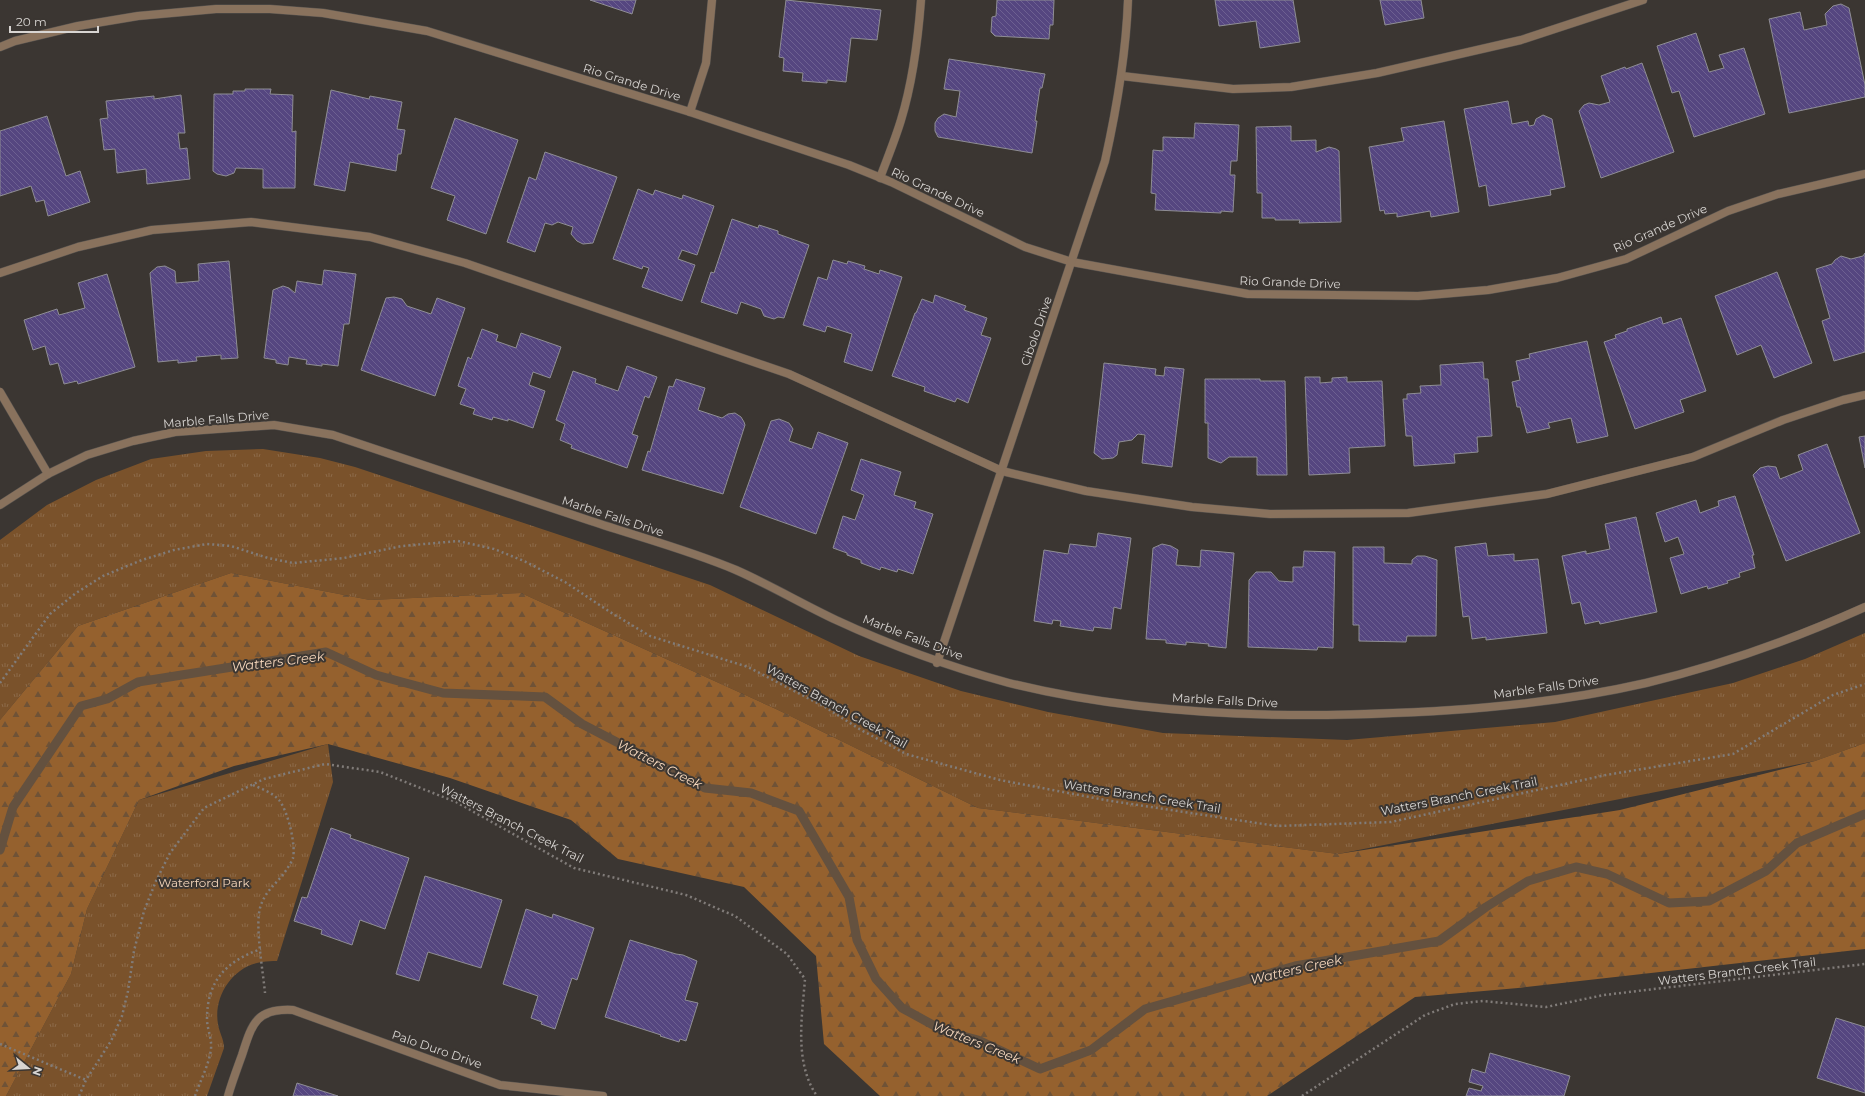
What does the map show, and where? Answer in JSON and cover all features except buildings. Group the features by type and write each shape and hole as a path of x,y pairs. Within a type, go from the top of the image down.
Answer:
{"street":[{"path":"690,112 706,63 712,0"},
{"path":"880,178 901,120 908,92 919,29 921,0"},
{"name":"Cibolo Drive","path":"937,662 1105,161 1119,100 1127,38 1128,0"},
{"path":"1122,76 1233,89 1291,87 1377,73 1521,40 1643,0"},
{"name":"Rio Grande Drive","path":"0,47 78,26 138,16 224,9 270,9 323,13 427,31 690,112 849,165 880,178 1025,247 1072,262 1248,294 1418,296 1488,290 1557,278 1626,259 1728,211 1778,194 1865,174"},
{"path":"0,273 78,247 152,230 251,222 370,237 466,263 789,374 1002,471 1086,492 1192,508 1270,514 1408,512 1547,494 1685,459 1783,420 1843,400 1865,395"},
{"path":"0,392 48,474"},
{"name":"Marble Falls Drive","path":"0,505 48,474 87,455 133,441 175,432 274,425 333,435 736,570 840,622 937,662 1013,684 1094,700 1191,713 1297,715 1417,713 1512,706 1646,683 1759,650 1807,633 1865,607"},
{"name":"Palo Duro Drive","path":"267,1013 280,1010 293,1010 500,1084 603,1096"},
{"path":"228,1096 248,1032 256,1021 267,1013"}],"path":[{"name":"Watters Branch Creek Trail","path":"0,683 50,614 76,593 103,576 168,552 207,544 223,545 293,563 344,558 402,546 458,541 494,549 524,561 564,582 650,636 748,667 825,707 861,730 906,754 1008,782 1105,800 1277,826 1391,822 1606,775 1732,754 1833,695 1865,684"},
{"name":"Watters Branch Creek Trail","path":"79,1096 86,1080 111,1041 122,1016 128,991 134,951 144,911 156,881 170,853 204,808 264,779 325,764 380,772 456,802 574,868 686,895 735,916 787,954 805,979 800,1037 807,1074 818,1096"},
{"path":"253,784 270,793 279,800 284,808 294,847 293,859 287,870 267,892 260,908 258,925 267,1013"},
{"path":"195,1096 211,1050 211,1039 207,1020 208,1001 215,982 226,967 242,956 261,949"},
{"name":"Watters Branch Creek Trail","path":"1302,1096 1425,1015 1455,1004 1483,1001 1546,1007 1604,995 1865,964"},
{"path":"0,1044 86,1080"}],"green space":[{"path":"263,449 320,458 355,467 710,585 859,656 961,691 1048,712 1163,733 1347,740 1555,722 1733,683 1805,659 1865,633 1865,743 1815,761 1338,854 978,808 776,709 521,593 370,600 231,573 78,626 0,720 0,540 47,505 96,480 151,459 206,451"},
{"path":"231,573 370,600 521,593 776,709 978,808 1338,854 1620,810 1815,761 1865,743 1865,949 1518,988 1415,997 1267,1096 880,1096 824,1044 816,956 744,887 618,859 571,820 450,778 328,744 234,766 139,800 87,909 71,974 6,1096 0,1096 0,720 78,626"},
{"name":"Waterford Park","path":"328,744 333,782 277,961 262,962 242,969 227,984 222,993 217,1013 224,1048 207,1096 6,1096 71,974 87,909 139,800"}],"waterway":[{"name":"Watters Creek","path":"0,850 13,807 81,706 107,699 138,682 326,652 376,675 443,693 545,697 582,724 705,788 751,793 799,811 849,897 857,940 876,979 902,1008 944,1031 978,1040 1040,1069 1091,1050 1145,1009 1295,966 1439,941 1486,907 1528,881 1576,867 1607,874 1669,903 1709,901 1766,871 1797,843 1865,814"}]}
